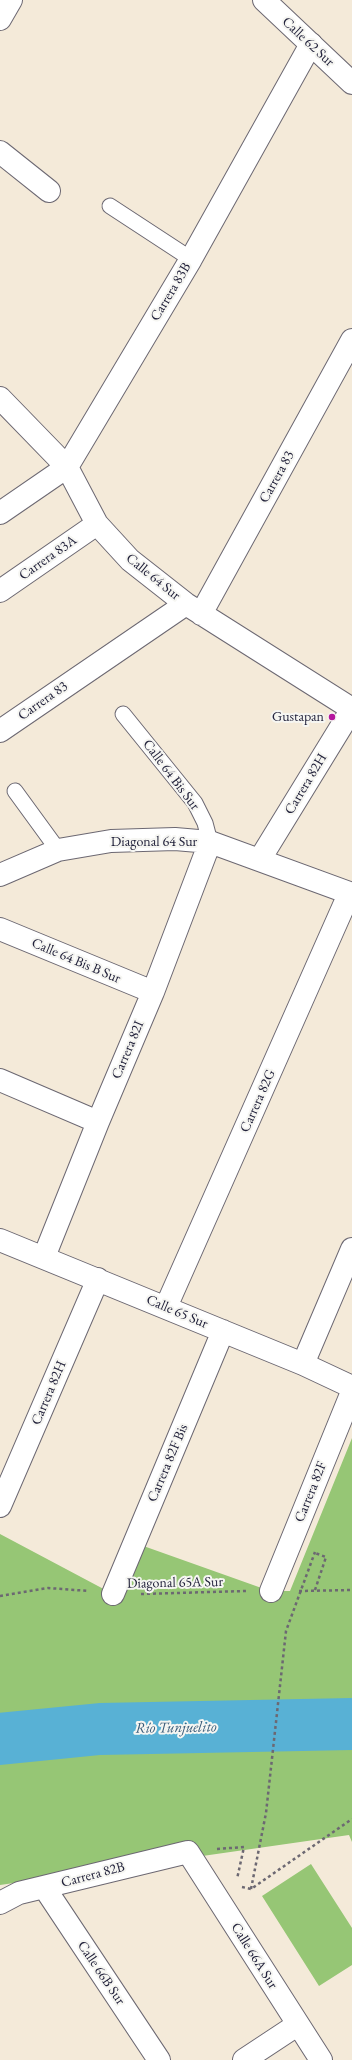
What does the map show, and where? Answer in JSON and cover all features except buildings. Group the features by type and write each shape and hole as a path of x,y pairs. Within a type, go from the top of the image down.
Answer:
{"street":[{"path":"0,20 11,0"},
{"name":"Calle 62 Sur","path":"264,0 352,83"},
{"name":"Carrera 83B","path":"0,513 67,467 191,259 311,44"},
{"path":"0,152 49,191"},
{"name":"Carrera 83","path":"0,731 194,609 352,340"},
{"name":"Calle 64 Sur","path":"0,398 67,467 97,524 130,560 194,609 352,709"},
{"name":"Carrera 83A","path":"0,591 97,524"},
{"name":"Carrera 82H","path":"260,859 352,709"},
{"name":"Diagonal 64 Sur","path":"0,875 58,850 111,841 176,839 210,842 260,859 351,894"},
{"name":"Carrera 82I","path":"44,1257 98,1122 153,992 210,842"},
{"name":"Carrera 82G","path":"166,1307 351,894"},
{"name":"Calle 64 Bis B Sur","path":"0,929 153,992"},
{"path":"0,1080 98,1122"},
{"name":"Calle 65 Sur","path":"0,1240 303,1364 352,1387"},
{"path":"303,1364 352,1249"},
{"name":"Carrera 82H","path":"0,1506 98,1279"},
{"name":"Carrera 82F Bis","path":"113,1594 223,1331"},
{"name":"Carrera 82F","path":"270,1591 352,1392"},
{"name":"Carrera 82B","path":"0,1903 19,1893 188,1852"},
{"name":"Calle 66A Sur","path":"188,1852 297,2025 321,2060"},
{"name":"Calle 66B Sur","path":"44,1887 159,2060"},
{"path":"244,2060 297,2025"}],"lane":[{"path":"110,206 191,259"},
{"name":"Calle 64 Bis Sur","path":"123,714 195,803 205,823 210,842"},
{"path":"15,791 58,850"}],"path":[{"path":"252,1889 266,1813 286,1631 315,1552 326,1556 315,1590"},
{"name":"Diagonal 65A Sur","path":"0,1596 48,1588 113,1594 352,1590"},
{"path":"188,1852 244,1847 235,1886 252,1889 352,1819"}],"green space":[{"path":"352,1438 352,1842 349,1835 0,1885 0,1534 113,1594 135,1543 270,1591 290,1591"},
{"path":"311,1864 352,1928 352,1965 319,1986 262,1896"}],"waterway":[{"name":"Río Tunjuelito","path":"0,1739 100,1729 352,1724"}],"place":[{"name":"Gustapan","path":"332,717"}]}
